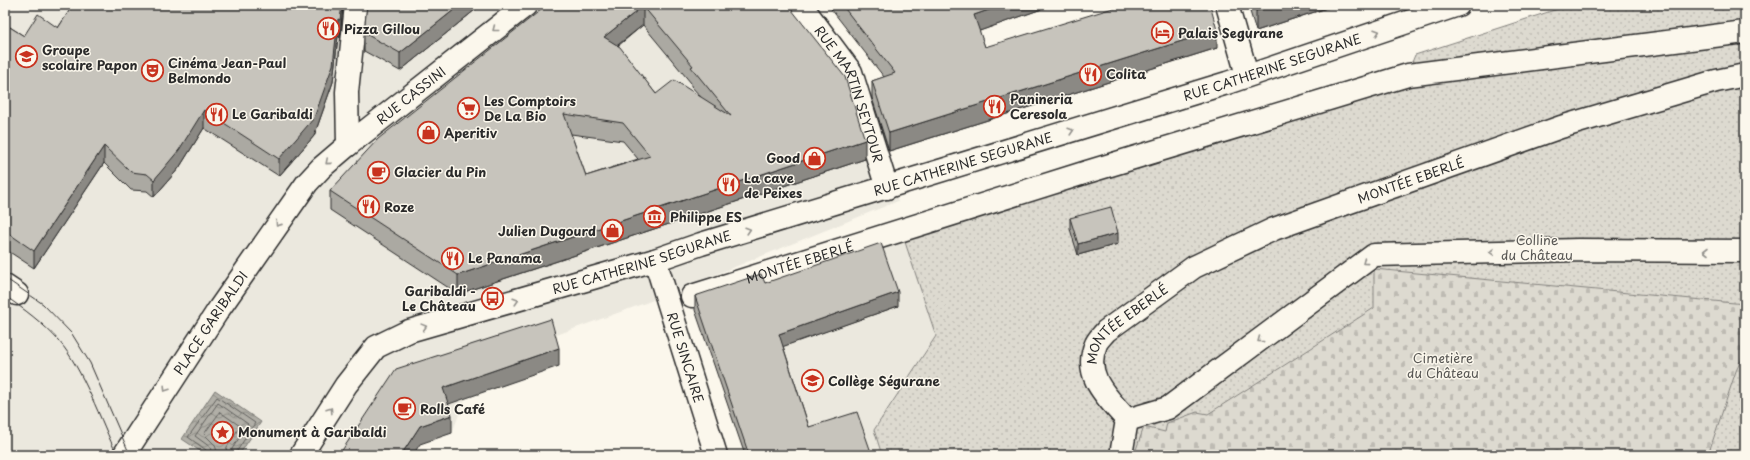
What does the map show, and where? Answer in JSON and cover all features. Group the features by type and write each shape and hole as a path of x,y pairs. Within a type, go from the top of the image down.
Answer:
{"street":[{"path":"348,145 347,92 356,5"},
{"name":"RUE CASSINI","path":"301,192 321,168 348,145 526,5"},
{"name":"RUE MARTIN SEYTOUR","path":"801,5 851,72 886,188"},
{"path":"1227,5 1247,75"},
{"name":"RUE CATHERINE SEGURANE","path":"301,455 346,385 376,347 409,331 655,260 701,244 1227,83 1458,5"},
{"name":"MONTÉE EBERLÉ","path":"692,296 1079,174 1408,75 1745,32"},
{"name":"MONTÉE EBERLÉ","path":"1127,420 1099,388 1092,370 1096,343 1106,332 1194,267 1274,229 1561,127 1716,81 1745,75"},
{"name":"PLACE GARIBALDI","path":"124,455 219,309 301,192"},
{"path":"1121,455 1127,420 1168,408 1374,255 1578,250 1745,251"},
{"name":"RUE SINCAIRE","path":"655,260 716,455"}],"shaded area":[{"path":"5,5 804,5 858,75 898,201 648,302 551,337 559,366 465,399 452,433 420,444 413,455 5,455"},
{"name":"Collège Ségurane","path":"904,239 936,336 874,430 882,455 745,455 695,310"}],"green space":[{"name":"Colline du Château","path":"1570,5 1745,5 1745,455 882,455 874,430 936,336 904,239 1401,89 1415,55"},
{"name":"Cimetière du Château","path":"1374,269 1745,304 1745,352 1736,371 1708,455 1134,455 1144,427 1165,432 1167,423 1197,412 1208,414 1374,308"}],"water":[{"path":"215,390 261,422 239,455 206,455 182,439"}],"building":[{"path":"73,5 342,5 340,20 338,19 333,65 314,118 279,159 204,110 179,150 154,180 147,174 131,172 104,146 34,251 5,231 5,24 24,36 38,14 58,28"},
{"path":"367,5 460,5 400,53 364,33"},
{"path":"547,5 788,5 845,77 865,140 458,275 330,191 378,139","holes":["643,6 693,66 691,67 731,116 674,80 656,94 620,47 604,37","564,114 623,123 650,156 586,176"]},
{"path":"842,5 1003,5 974,15 985,47 1123,5 1210,5 1217,30 889,133 872,81 895,73"},
{"path":"1254,5 1274,5 1256,11"},
{"path":"1111,207 1118,233 1078,244 1070,218"},
{"path":"881,243 898,292 779,334 809,427 857,412 872,455 749,455 695,296 761,274 765,283"},
{"path":"551,319 559,348 443,388 452,415 420,426 401,455 339,455 396,369"}],"tram line":[{"path":"5,278 43,304 72,334 90,363 130,455"},
{"path":"5,296 40,322 59,341 68,353 84,380 117,455"}],"place":[{"name":"Pizza Gillou","path":"328,29"},
{"name":"Palais Segurane","path":"1163,33"},
{"name":"Groupe scolaire Papon","path":"27,57"},
{"name":"Cinéma Jean-Paul Belmondo","path":"153,70"},
{"name":"Colita","path":"1091,74"},
{"name":"Panineria Ceresola","path":"995,106"},
{"name":"Les Comptoirs De La Bio","path":"469,108"},
{"name":"Le Garibaldi","path":"217,114"},
{"name":"Aperitiv","path":"429,133"},
{"name":"Good","path":"815,158"},
{"name":"Glacier du Pin","path":"379,172"},
{"name":"La cave de Peixes","path":"728,185"},
{"name":"Roze","path":"368,207"},
{"name":"Philippe ES","path":"654,217"},
{"name":"Julien Dugourd","path":"612,231"},
{"name":"Le Panama","path":"453,258"},
{"name":"Garibaldi - Le Château","path":"492,298"},
{"name":"Collège Ségurane","path":"813,381"},
{"name":"Rolls Café","path":"404,409"},
{"name":"Monument à Garibaldi","path":"222,432"}]}
